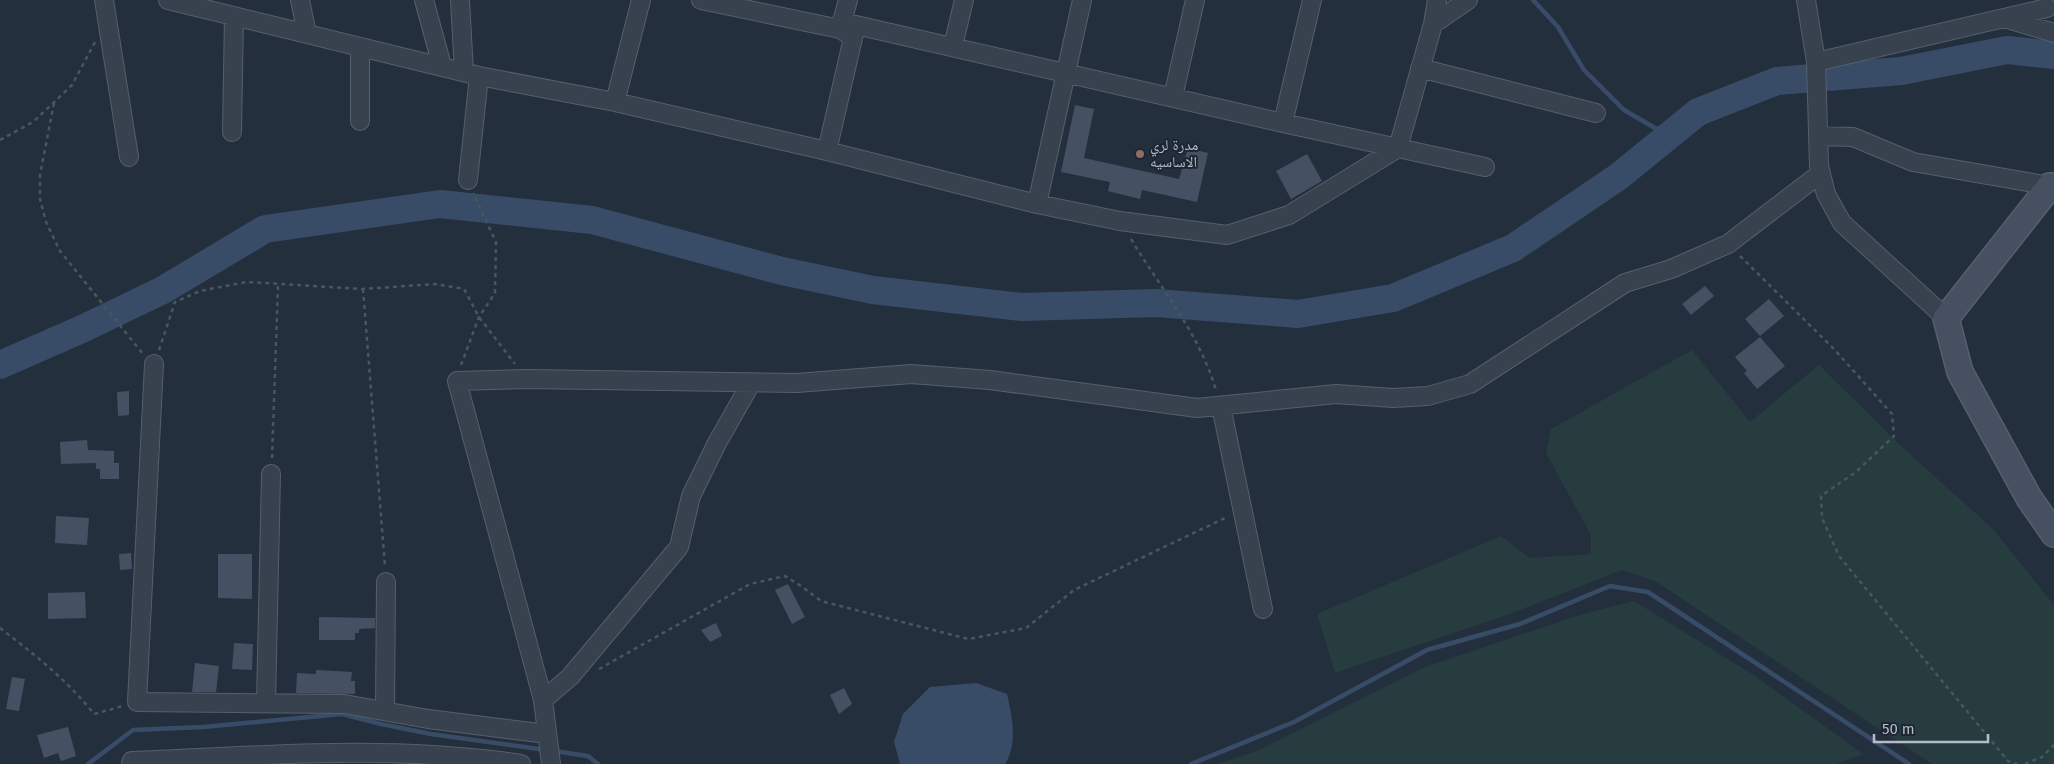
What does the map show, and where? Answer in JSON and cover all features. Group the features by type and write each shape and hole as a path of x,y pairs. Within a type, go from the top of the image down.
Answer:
{"street":[{"path":"168,0 472,74 615,102 827,151 1037,204 1120,221 1227,235 1288,215 1398,148 1437,0"},
{"path":"300,0 307,34"},
{"path":"424,0 442,66"},
{"path":"460,0 472,74 468,180"},
{"path":"615,102 641,0"},
{"path":"701,0 850,31 953,46 1283,123 1485,167"},
{"path":"827,151 850,31 848,0"},
{"path":"953,46 964,0"},
{"path":"1037,204 1082,0"},
{"path":"1173,97 1195,0"},
{"path":"1283,123 1312,0"},
{"path":"1432,24 1468,0"},
{"path":"1806,0 1816,62 1819,166 1826,194 1842,224 1946,318 1960,372 2029,498 2054,534"},
{"path":"1816,62 2018,17 2050,4"},
{"path":"105,8 129,157"},
{"path":"232,132 234,16"},
{"path":"2018,17 2054,34"},
{"path":"360,47 360,121"},
{"path":"1420,68 1596,113"},
{"path":"1819,136 1853,137 1914,162 2052,186 1946,318"},
{"path":"551,763 543,700 457,380 527,379 797,383 911,374 990,380 1198,408 1336,394 1393,398 1428,396 1470,384 1625,283 1671,269 1728,244 1821,174"},
{"path":"154,364 137,702 344,704 548,738"},
{"path":"543,700 570,677 679,547 691,496 717,443 751,383"},
{"path":"1221,406 1262,609"},
{"path":"266,703 271,474"},
{"path":"384,711 386,582"},
{"path":"131,764 132,761 328,758 390,753 495,759 521,764"}],"path":[{"path":"0,140 33,122 72,85 105,8"},
{"path":"54,103 40,175 40,199 46,222 60,250 124,332 154,364 176,302 200,291 247,282 363,289 435,284 464,289 479,317 527,379"},
{"path":"457,380 466,348 479,317 495,293 496,242 468,180"},
{"path":"1120,221 1186,322 1208,365 1221,406"},
{"path":"1728,244 1834,349 1892,414 1894,436 1856,472 1821,496 1822,518 1839,556 2008,761 2017,764"},
{"path":"271,474 278,285"},
{"path":"363,289 386,582"},
{"path":"594,672 750,584 784,576 821,601 968,639 1026,628 1074,590 1242,510"},
{"path":"0,628 46,665 79,695 94,714 137,702"},
{"path":"2025,764 2042,756 2054,745"}],"green space":[{"path":"1692,350 1750,422 1819,365 1900,445 1994,530 2054,605 2054,764 1932,764 1655,581 1622,570 1507,615 1335,673 1317,614 1501,536 1530,558 1591,554 1591,535 1546,453 1551,429"},
{"path":"1634,601 1755,676 1863,754 1836,764 1218,764 1257,751 1425,667 1583,614"}],"water":[{"path":"976,683 1007,694 1013,739 1012,748 1005,764 900,764 894,742 903,714 930,687"}],"building":[{"path":"1075,105 1094,109 1084,158 1179,179 1188,148 1208,153 1197,202 1142,190 1140,199 1108,191 1110,182 1061,172"},
{"path":"1307,154 1322,181 1291,199 1276,171"},
{"path":"1705,286 1714,296 1691,315 1682,304"},
{"path":"1769,299 1784,316 1760,336 1745,319"},
{"path":"1760,337 1785,366 1757,389 1744,373 1747,371 1735,357"},
{"path":"129,391 129,415 118,416 117,392"},
{"path":"87,440 88,450 114,451 114,463 119,463 119,479 100,479 100,469 96,469 96,463 61,464 60,442"},
{"path":"56,516 89,518 87,545 55,543"},
{"path":"131,553 132,569 120,570 119,554"},
{"path":"218,554 252,554 252,599 218,598"},
{"path":"788,584 805,617 792,624 775,590"},
{"path":"85,592 86,618 48,619 48,593"},
{"path":"319,617 375,618 375,628 359,629 359,633 355,633 355,640 319,640"},
{"path":"716,623 722,636 710,642 701,630"},
{"path":"234,643 253,644 252,670 232,669"},
{"path":"195,663 219,666 216,692 192,692"},
{"path":"316,670 352,672 351,681 355,681 355,694 296,693 297,673 316,674"},
{"path":"12,677 25,679 19,711 6,709"},
{"path":"844,688 852,704 839,714 830,695"},
{"path":"68,727 76,756 61,761 58,753 44,758 37,735"}],"waterway":[{"path":"1533,0 1558,27 1584,70 1624,110 1655,128 1675,131"},
{"path":"0,365 82,329 163,290 265,229 440,204 592,220 782,271 873,290 1022,307 1156,303 1298,314 1393,298 1513,248 1618,177 1698,112 1777,81 1901,71 2007,50 2054,55"},
{"path":"1191,764 1294,722 1427,650 1520,624 1610,586 1648,592 1909,764"},
{"path":"88,764 133,730 203,727 342,714 431,734 546,750"},
{"path":"554,751 588,756 598,764"}],"place":[{"name":"مدرة لري الاساسیه","path":"1140,154"}]}
